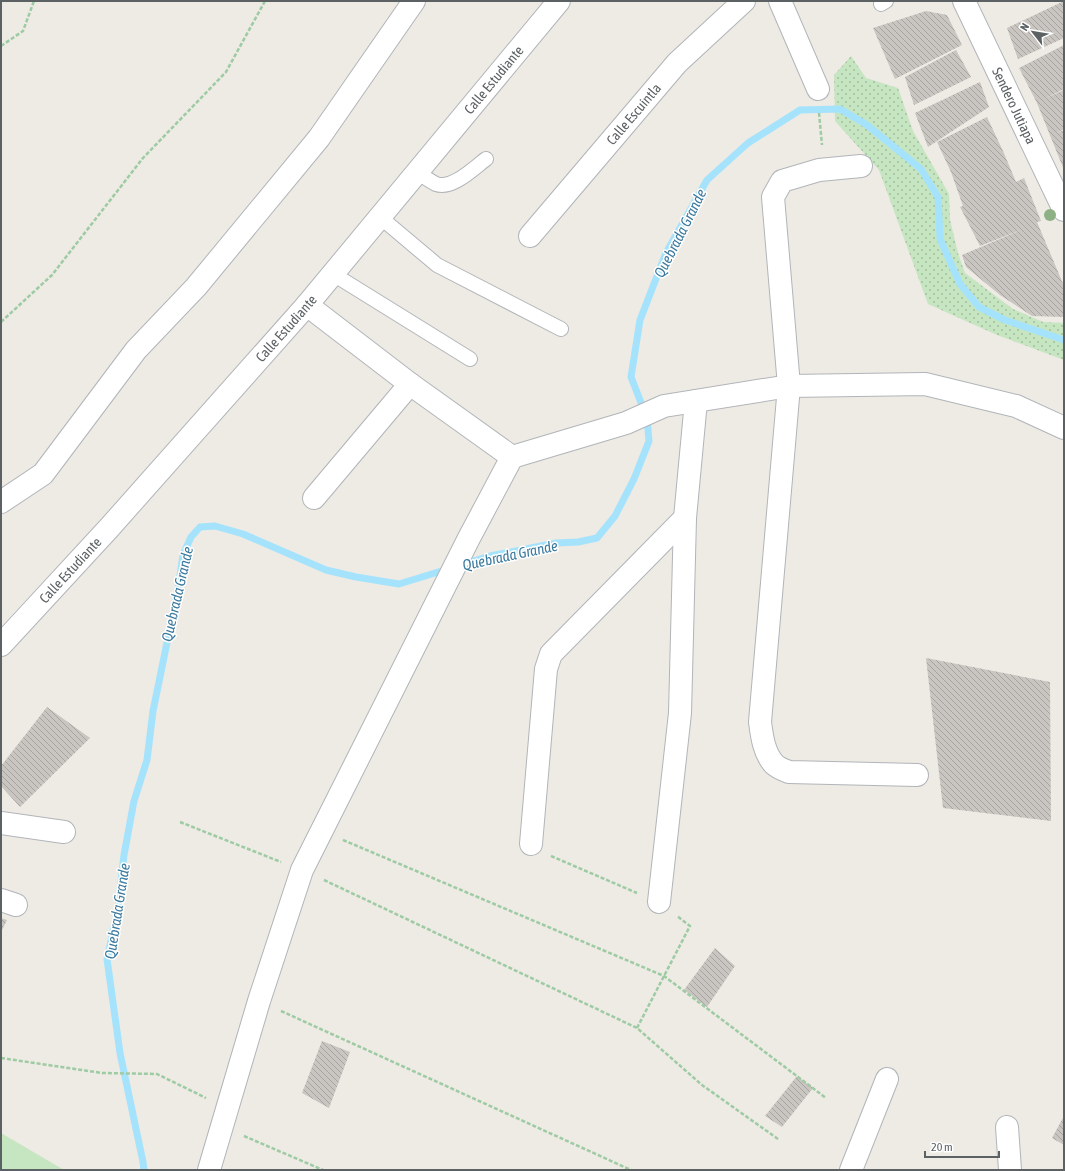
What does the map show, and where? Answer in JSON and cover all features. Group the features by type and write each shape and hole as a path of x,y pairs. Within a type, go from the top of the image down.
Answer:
{"street":[{"path":"1,502 43,474 136,350 196,287 319,138 414,1"},
{"name":"Calle Estudiante","path":"1,645 109,528 307,305 559,1"},
{"name":"Calle Escuintla","path":"530,236 677,63 744,1"},
{"path":"780,1 818,90"},
{"name":"Sendero Jutiapa","path":"964,1 1064,210"},
{"path":"860,166 819,170 782,181 773,196 789,386 760,722 767,754 775,766 789,772 917,775"},
{"path":"307,305 410,384 512,457"},
{"path":"314,498 410,384"},
{"path":"209,1170 258,1001 302,870 469,538 512,457 626,423 664,406 789,386 925,384 1016,406 1064,428"},
{"path":"659,902 680,713 685,518 696,401"},
{"path":"531,844 546,669 551,654 685,518"},
{"path":"1,823 64,832"},
{"path":"851,1170 887,1079"},
{"path":"1007,1127 1010,1170"}],"lane":[{"path":"417,172 437,184 444,185 459,180 486,159"},
{"path":"380,217 437,265 561,329"},
{"path":"333,274 470,359"}],"path":[{"path":"1,46 22,31 34,1"},
{"path":"1,322 52,275 143,158 226,72 265,1"},
{"path":"818,90 822,148"},
{"path":"180,822 302,870 637,1028 702,1085 778,1139"},
{"path":"322,831 664,976 826,1098"},
{"path":"531,844 540,851 659,902 690,926 637,1028"},
{"path":"258,1001 631,1170"},
{"path":"1,1058 102,1073 158,1074 224,1117 323,1170"}],"green space":[{"path":"851,56 866,78 898,88 913,131 949,194 950,220 958,253 965,273 1013,309 1043,322 1064,323 1064,360 997,335 928,304 879,170 835,121 834,75"},
{"path":"1,1133 64,1170 1,1170"}],"building":[{"path":"1064,1 1064,38 1018,59 1007,28"},
{"path":"926,11 947,15 962,45 895,79 873,28"},
{"path":"1064,45 1064,89 1044,99 1064,90 1064,129 1055,134 1064,130 1064,170 1037,103 1019,68"},
{"path":"956,50 971,77 914,105 905,77"},
{"path":"980,82 989,107 928,147 915,113"},
{"path":"987,117 1016,182 1024,178 1041,221 1037,222 1064,286 1064,317 1032,316 1000,295 966,267 962,255 1023,229 980,246 960,207 963,206 951,172 937,142"},
{"path":"926,658 1050,682 1051,821 943,808"},
{"path":"47,707 90,738 20,807 1,786 1,766"},
{"path":"1,918 7,920 1,932"},
{"path":"715,948 735,966 707,1007 684,990"},
{"path":"322,1041 350,1052 329,1108 302,1093"},
{"path":"797,1076 813,1088 782,1127 765,1116"},
{"path":"1064,1116 1064,1145 1052,1138"}],"waterway":[{"name":"Quebrada Grande","path":"460,565 490,556 556,543 578,542 597,538 615,516 634,479 649,441 647,418 631,377 640,320 666,253 707,180 748,143 800,110 840,109 867,125 921,169 938,197 940,239 960,284 979,307 1005,320 1064,340"},
{"name":"Quebrada Grande","path":"144,1170 120,1053 107,959 118,909 124,855 134,801 147,760 153,711 178,589 183,555 191,537 200,527 215,526 243,534 326,570 356,577 399,584 448,569"}]}
